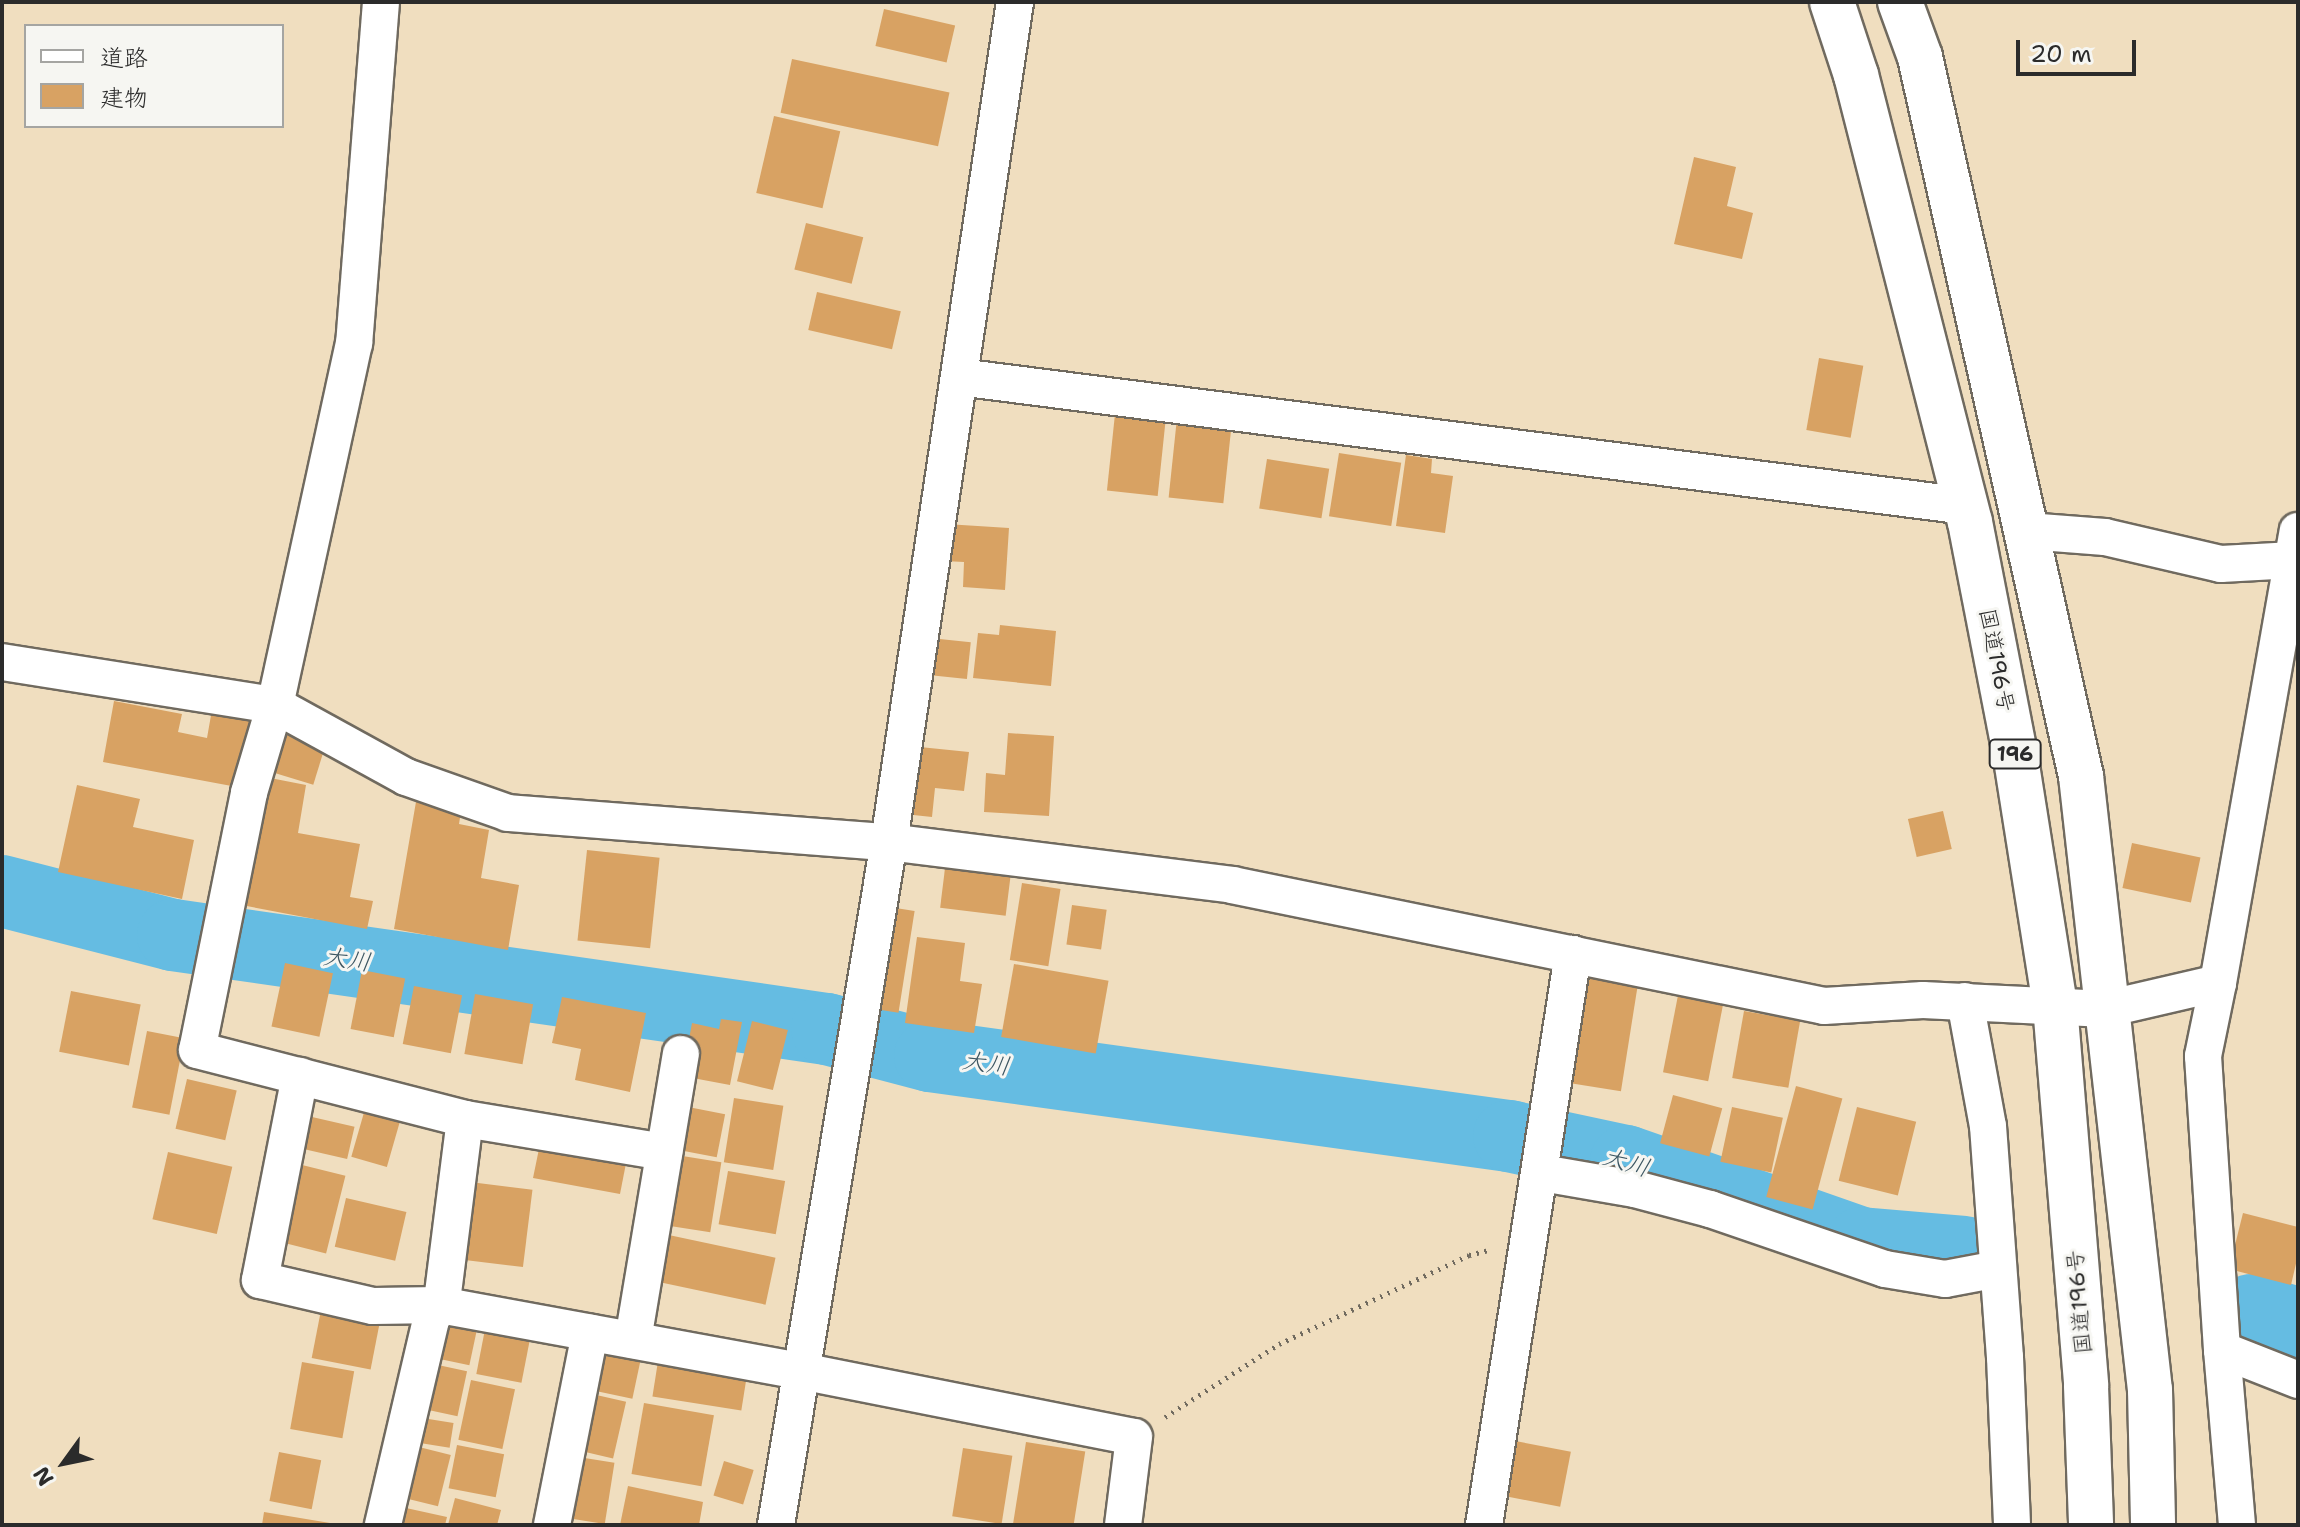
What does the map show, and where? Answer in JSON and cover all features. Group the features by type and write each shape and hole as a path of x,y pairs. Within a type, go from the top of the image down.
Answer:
{"highway":[{"name":"国道196号","path":"1832,2 1856,75 1966,506 2016,759 2055,1005 2086,1386 2091,1525"},
{"name":"196","path":"1900,2 1920,57 2081,776 2150,1390 2153,1525"}],"street":[{"path":"381,2 354,343 275,705 249,793 197,1050 465,1119 664,1152"},
{"path":"776,1525 889,842 1015,2"},
{"path":"959,377 1966,506"},
{"path":"2027,531 2105,537 2221,564 2296,546 2290,629 2203,1056 2237,1525"},
{"path":"2,662 275,705 406,777 508,813 889,842 1232,885 1824,1006 1965,1001 2106,1009 2218,983"},
{"path":"1484,1525 1526,1241 1542,1173 1573,954"},
{"path":"1965,1001 1988,1126 2012,1525"},
{"path":"633,1340 681,1054"},
{"path":"300,1076 260,1280 373,1306 440,1305 801,1371 1134,1437 1123,1525"},
{"path":"383,1525 431,1320 440,1305 465,1119"},
{"path":"1542,1173 1635,1189 1710,1209 1885,1269 1945,1279 1998,1269"},
{"path":"552,1525 590,1333"},
{"path":"2222,1350 2298,1380"}],"path":[{"path":"1134,1437 1279,1344 1469,1255 1526,1241"}],"building":[{"path":"884,9 955,25 947,62 875,46"},
{"path":"792,59 949,92 938,146 781,113"},
{"path":"774,116 840,131 822,208 756,193"},
{"path":"1694,157 1736,167 1727,206 1753,213 1742,259 1674,244"},
{"path":"806,223 863,237 852,284 794,270"},
{"path":"817,292 901,311 892,349 808,330"},
{"path":"1819,358 1863,366 1851,438 1806,430"},
{"path":"1115,414 1166,419 1158,496 1107,491"},
{"path":"1177,418 1232,424 1223,503 1169,498"},
{"path":"1339,453 1401,463 1391,526 1329,516"},
{"path":"1406,455 1432,459 1431,473 1453,476 1445,533 1396,526"},
{"path":"1267,459 1329,469 1321,518 1259,508"},
{"path":"946,524 1009,528 1005,590 963,587 964,562 944,561"},
{"path":"1000,625 1056,631 1051,686 973,678 978,633 999,635"},
{"path":"930,638 971,642 967,679 926,675"},
{"path":"114,701 182,714 178,732 207,738 213,704 260,713 237,787 103,762"},
{"path":"282,723 328,737 313,785 267,771"},
{"path":"1008,733 1054,736 1049,816 984,812 986,773 1005,775"},
{"path":"910,746 969,752 964,791 935,788 932,817 904,814"},
{"path":"260,776 306,785 298,833 360,844 350,897 373,901 367,929 236,904"},
{"path":"77,785 140,799 133,827 194,840 182,899 58,872"},
{"path":"417,796 462,805 459,824 489,830 481,878 519,885 508,950 394,929"},
{"path":"1943,811 1952,849 1917,857 1908,819"},
{"path":"2132,843 2200,858 2191,903 2122,888"},
{"path":"587,850 660,858 650,948 577,941"},
{"path":"946,860 1012,868 1006,916 940,908"},
{"path":"1022,883 1061,889 1048,966 1010,960"},
{"path":"1072,905 1107,910 1101,949 1066,945"},
{"path":"883,906 915,911 898,1013 867,1008"},
{"path":"917,937 965,943 960,981 982,984 974,1033 905,1023"},
{"path":"285,963 333,973 319,1037 271,1027"},
{"path":"1014,964 1109,981 1096,1054 1001,1037"},
{"path":"1578,966 1639,976 1621,1091 1560,1082"},
{"path":"362,970 405,978 394,1037 351,1029"},
{"path":"1680,985 1725,994 1708,1081 1663,1072"},
{"path":"414,986 462,995 451,1053 403,1044"},
{"path":"71,991 141,1005 129,1065 59,1052"},
{"path":"475,994 533,1004 523,1064 464,1054"},
{"path":"562,997 646,1013 630,1092 575,1080 581,1049 552,1043"},
{"path":"1744,1011 1800,1021 1788,1088 1732,1078"},
{"path":"721,1019 742,1022 730,1085 682,1076 692,1023 719,1029"},
{"path":"752,1021 788,1030 773,1090 737,1081"},
{"path":"147,1031 184,1038 169,1115 132,1108"},
{"path":"187,1079 237,1090 225,1140 176,1129"},
{"path":"1796,1086 1842,1098 1813,1210 1766,1197"},
{"path":"1673,1095 1722,1108 1709,1156 1660,1143"},
{"path":"734,1098 783,1106 773,1170 724,1162"},
{"path":"367,1102 403,1112 387,1167 351,1157"},
{"path":"678,1105 725,1114 717,1157 670,1148"},
{"path":"1732,1107 1783,1118 1771,1173 1720,1162"},
{"path":"1857,1107 1916,1122 1898,1195 1839,1181"},
{"path":"299,1114 355,1127 347,1159 292,1146"},
{"path":"540,1144 628,1153 620,1194 533,1178"},
{"path":"168,1152 232,1167 217,1234 152,1219"},
{"path":"670,1154 721,1162 710,1232 659,1224"},
{"path":"294,1163 345,1176 326,1253 275,1241"},
{"path":"728,1171 785,1181 776,1234 719,1224"},
{"path":"462,1181 532,1190 523,1267 452,1258"},
{"path":"346,1198 406,1212 395,1261 335,1247"},
{"path":"2243,1213 2298,1227 2298,1255 2291,1285 2229,1269"},
{"path":"664,1234 776,1258 766,1305 654,1281"},
{"path":"322,1305 381,1316 371,1369 312,1358"},
{"path":"440,1311 479,1319 469,1365 430,1357"},
{"path":"487,1319 532,1328 521,1383 476,1374"},
{"path":"597,1339 643,1349 632,1399 586,1389"},
{"path":"659,1355 748,1369 741,1411 652,1396"},
{"path":"302,1362 354,1371 342,1438 290,1429"},
{"path":"424,1362 467,1371 457,1416 414,1407"},
{"path":"471,1380 515,1389 502,1449 458,1440"},
{"path":"592,1394 626,1402 613,1458 579,1451"},
{"path":"644,1403 714,1415 701,1486 631,1474"},
{"path":"416,1417 454,1423 450,1448 412,1442"},
{"path":"1510,1440 1571,1452 1560,1507 1499,1495"},
{"path":"1026,1442 1085,1451 1074,1525 1013,1525"},
{"path":"411,1445 451,1455 438,1506 398,1496"},
{"path":"457,1445 504,1454 496,1497 449,1488"},
{"path":"963,1448 1012,1456 1002,1524 952,1516"},
{"path":"279,1452 321,1460 312,1509 269,1501"},
{"path":"572,1456 614,1463 605,1524 562,1517"},
{"path":"724,1461 754,1470 743,1504 713,1495"},
{"path":"628,1486 703,1502 699,1525 620,1525"},
{"path":"455,1498 501,1510 497,1525 448,1525"},
{"path":"406,1508 447,1517 445,1525 402,1525"},
{"path":"264,1512 330,1523 330,1525 262,1525"}],"waterway":[{"name":"大川","path":"2,891 173,935 827,1029 930,1056 1509,1136 1626,1161 1861,1243 1964,1252"},
{"name":"大川","path":"2251,1310 2298,1323"}]}
